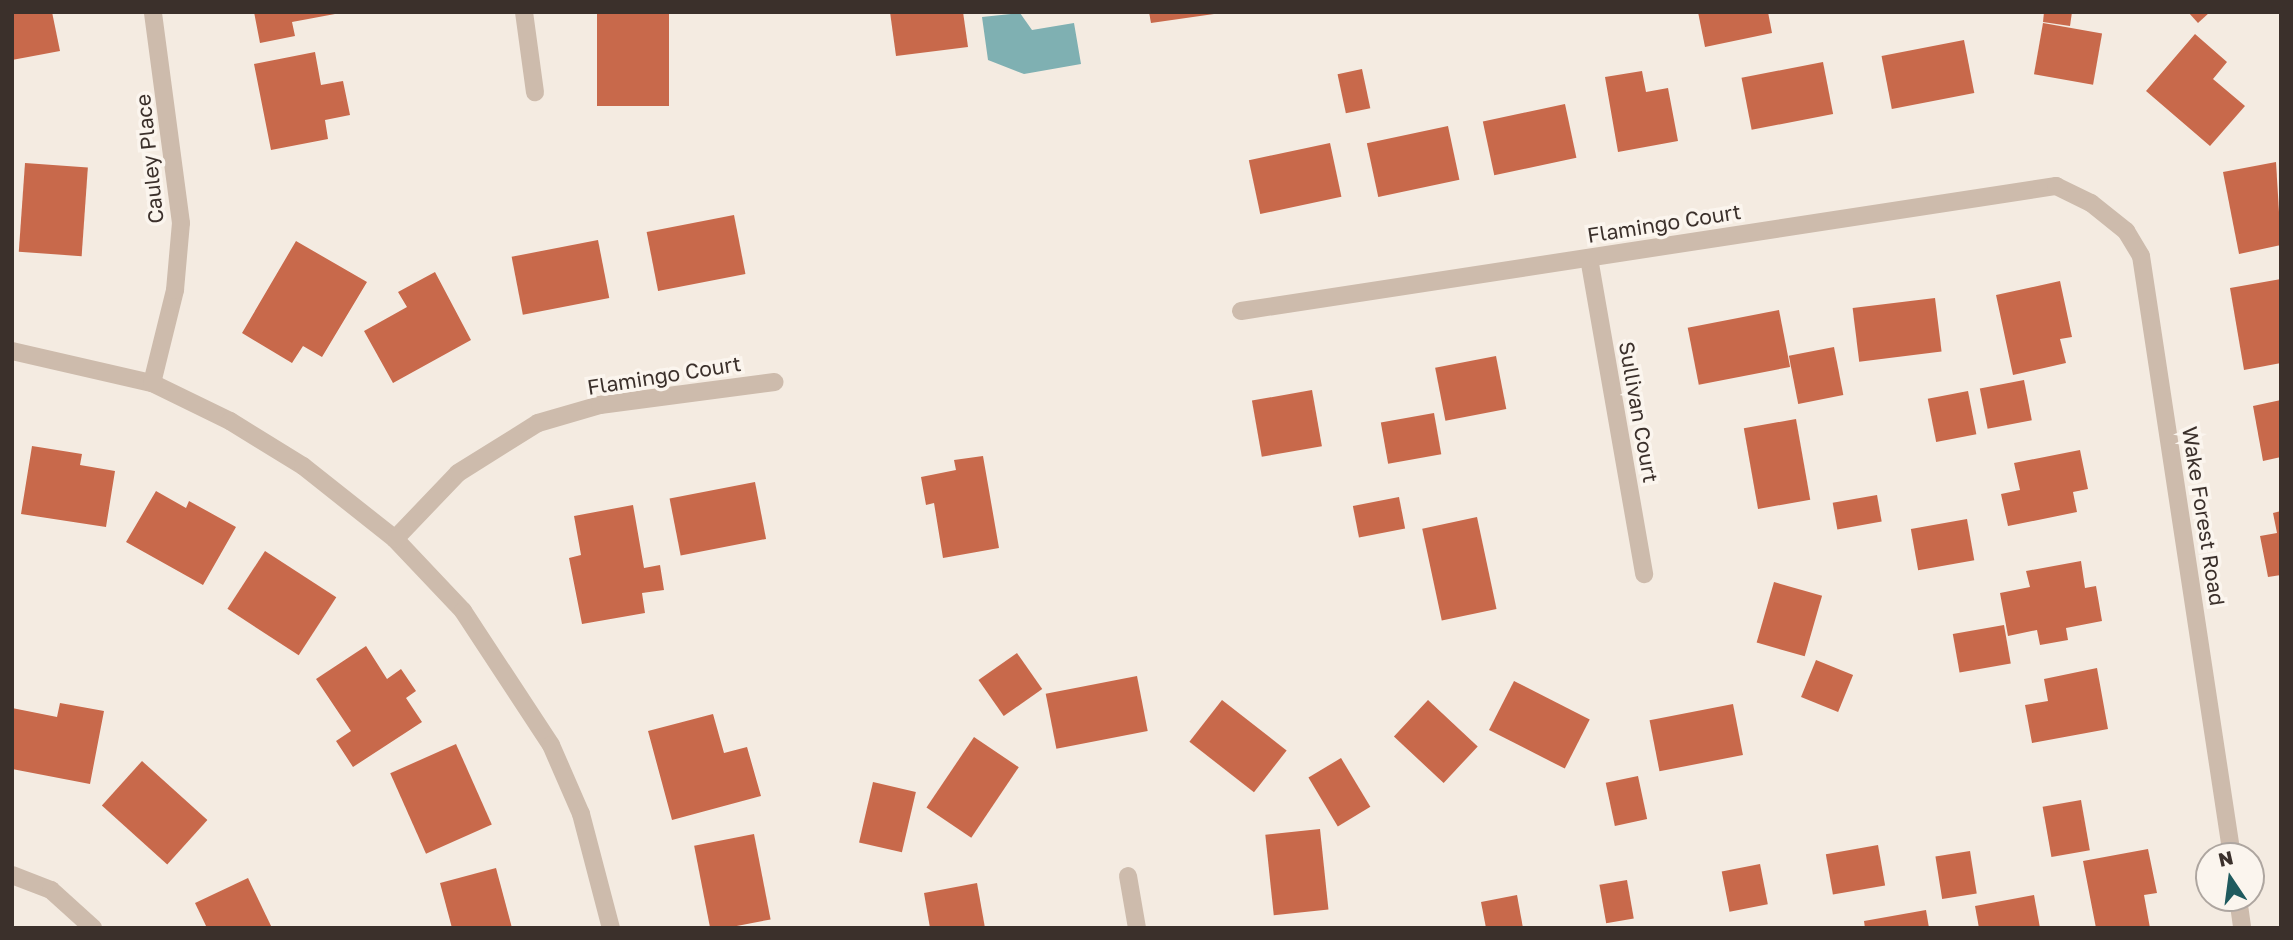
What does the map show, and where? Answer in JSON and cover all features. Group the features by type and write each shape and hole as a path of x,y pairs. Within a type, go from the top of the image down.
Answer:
{"street":[{"name":"Cauley Place","path":"152,383 175,290 181,223 153,12"},
{"path":"524,12 536,92"},
{"name":"Flamingo Court","path":"1241,311 2056,186 2091,203"},
{"name":"Wake Forest Road","path":"2091,203 2126,231 2141,256 2230,842"},
{"name":"Sullivan Court","path":"1589,258 1644,574"},
{"path":"12,351 152,383 303,466 396,539 463,611 551,745 581,814 611,928"},
{"name":"Flamingo Court","path":"396,539 458,473 538,423 600,405 774,382"},
{"path":"12,875 51,890 93,928"},
{"path":"1128,876 1137,928"}],"water":[{"path":"1020,13 1032,30 1074,23 1081,64 1024,74 988,60 982,17"}],"building":[{"path":"12,12 52,12 60,51 12,60"},
{"path":"254,12 335,14 292,22 295,36 260,43"},
{"path":"597,12 669,12 669,106 597,106"},
{"path":"890,12 963,12 968,47 896,56"},
{"path":"1149,12 1213,12 1214,14 1151,23"},
{"path":"1698,12 1768,12 1772,33 1705,47"},
{"path":"2044,12 2072,12 2070,26 2043,22"},
{"path":"2188,12 2210,12 2198,23"},
{"path":"2043,23 2102,33 2093,85 2034,74"},
{"path":"2195,34 2227,62 2213,79 2245,106 2210,146 2146,91"},
{"path":"1964,40 1974,93 1892,109 1882,56"},
{"path":"315,52 321,85 343,81 350,115 325,120 328,139 271,150 254,64"},
{"path":"1823,62 1833,114 1752,130 1742,78"},
{"path":"1362,69 1370,108 1346,113 1338,74"},
{"path":"1642,71 1646,92 1668,88 1678,141 1618,152 1605,77"},
{"path":"1565,104 1576,158 1494,175 1483,121"},
{"path":"1448,126 1459,180 1378,197 1367,143"},
{"path":"1330,143 1341,197 1260,214 1249,160"},
{"path":"2276,162 2281,245 2239,254 2223,172"},
{"path":"25,163 88,167 82,256 19,252"},
{"path":"734,215 745,274 658,291 647,232"},
{"path":"598,240 609,298 523,315 512,257"},
{"path":"296,241 367,282 322,357 303,346 292,363 242,333"},
{"path":"435,272 471,340 393,383 364,331 407,307 398,292"},
{"path":"2281,279 2281,363 2244,370 2230,288"},
{"path":"2060,281 2072,337 2060,339 2066,363 2013,375 1996,295"},
{"path":"1935,298 1942,352 1859,362 1853,308"},
{"path":"1779,310 1790,367 1699,385 1688,328"},
{"path":"1834,347 1843,395 1798,404 1789,356"},
{"path":"1496,356 1506,409 1445,421 1435,368"},
{"path":"2024,380 2032,420 1988,429 1980,389"},
{"path":"1312,390 1322,446 1262,457 1252,401"},
{"path":"1968,391 1976,434 1936,442 1928,399"},
{"path":"2281,400 2281,457 2263,461 2253,406"},
{"path":"1434,413 1441,454 1388,464 1381,422"},
{"path":"1796,419 1810,500 1758,509 1744,428"},
{"path":"32,446 82,454 80,465 115,471 106,527 21,514"},
{"path":"2080,450 2088,489 2073,492 2077,512 2008,526 2001,494 2020,490 2014,463"},
{"path":"983,456 999,548 943,558 934,503 926,505 921,477 956,470 954,460"},
{"path":"755,482 766,539 681,556 670,499"},
{"path":"156,491 186,508 189,501 236,527 203,585 126,542"},
{"path":"1877,495 1882,522 1837,529 1833,503"},
{"path":"1399,497 1405,528 1359,537 1353,506"},
{"path":"633,505 644,568 660,565 664,590 642,593 645,613 582,624 569,558 581,555 574,516"},
{"path":"2281,511 2281,575 2268,577 2260,536 2277,533 2273,513"},
{"path":"1477,517 1497,609 1442,621 1422,529"},
{"path":"1967,519 1974,560 1918,570 1911,529"},
{"path":"265,551 336,597 299,655 227,609"},
{"path":"2081,561 2085,588 2096,586 2102,621 2066,628 2068,640 2040,645 2037,630 2008,636 2000,593 2030,587 2026,571"},
{"path":"1774,582 1822,596 1805,656 1757,643"},
{"path":"2004,625 2011,663 1960,672 1953,634"},
{"path":"366,646 387,679 401,669 416,691 406,698 422,722 353,767 336,741 351,731 316,679"},
{"path":"1017,653 1042,689 1004,716 978,680"},
{"path":"1816,660 1853,675 1838,712 1801,697"},
{"path":"2097,668 2108,729 2032,743 2025,705 2048,701 2044,679"},
{"path":"1137,676 1148,731 1056,749 1046,694"},
{"path":"1514,681 1590,720 1565,769 1489,730"},
{"path":"1222,700 1287,750 1254,792 1189,742"},
{"path":"1428,700 1478,746 1444,783 1394,737"},
{"path":"60,703 104,711 90,784 12,769 12,708 57,717"},
{"path":"1733,704 1743,755 1659,771 1650,720"},
{"path":"713,714 724,753 747,747 761,796 672,820 648,731"},
{"path":"974,737 1019,767 971,838 926,807"},
{"path":"456,744 492,824 426,854 390,773"},
{"path":"1341,758 1370,807 1338,826 1308,778"},
{"path":"142,761 207,820 167,864 102,806"},
{"path":"1638,776 1647,819 1615,826 1606,783"},
{"path":"873,782 916,792 902,852 859,842"},
{"path":"2081,800 2090,850 2051,857 2043,807"},
{"path":"1320,829 1328,910 1274,915 1265,835"},
{"path":"754,834 771,919 726,928 710,928 694,846"},
{"path":"1878,845 1885,885 1833,895 1826,854"},
{"path":"2148,849 2157,893 2144,895 2150,928 2096,928 2083,861"},
{"path":"1970,851 1977,893 1942,899 1935,856"},
{"path":"1760,864 1768,904 1730,912 1722,871"},
{"path":"496,868 512,928 452,928 440,883"},
{"path":"248,878 272,928 207,928 195,903"},
{"path":"1627,880 1634,918 1606,923 1599,885"},
{"path":"977,883 985,928 930,928 924,893"},
{"path":"1517,895 1523,928 1486,928 1481,902"},
{"path":"2034,895 2040,928 1979,928 1975,906"},
{"path":"1926,910 1929,928 1865,928 1864,921"}]}
